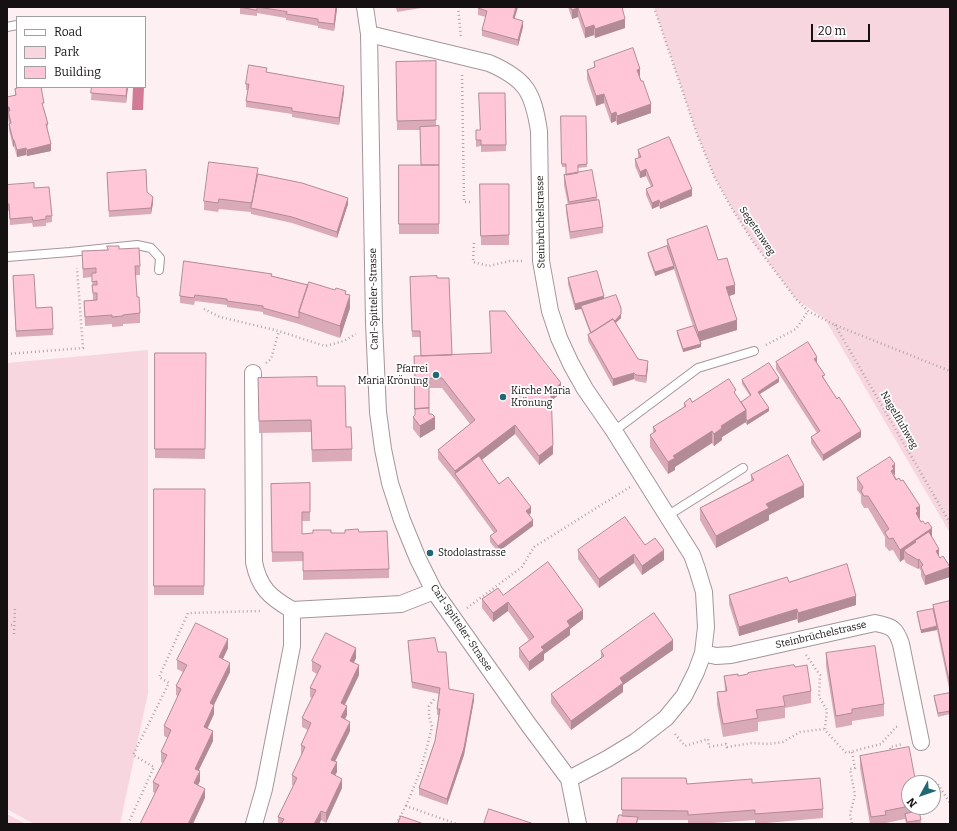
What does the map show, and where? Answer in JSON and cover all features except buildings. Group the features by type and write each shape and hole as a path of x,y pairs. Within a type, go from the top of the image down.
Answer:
{"street":[{"name":"Carl-Spitteler-Strasse","path":"365,7 369,34 374,323 378,412 383,449 390,483 402,520 418,559 434,590 528,724 569,778 578,824"},
{"name":"Steinbrüchelstrasse","path":"369,34 489,63 506,70 519,80 528,92 536,110 539,131 541,261 550,311 559,338 578,377 692,555 704,592 706,627 703,653 696,672 684,696 666,718 635,742 607,759 569,778"},
{"path":"253,374 254,562 257,574 267,592 277,601 292,610 401,604 434,590"},
{"path":"254,824 264,789 292,646 292,610"},
{"name":"Steinbrüchelstrasse","path":"703,653 716,656 731,655 875,623 890,626 898,634 901,644 921,741"}],"lane":[{"path":"7,257 137,245 151,248 160,258 159,270"},
{"path":"614,431 698,368 754,351"},
{"path":"667,516 743,468"}],"path":[{"path":"458,7 461,36 464,202 471,202"},
{"name":"Segetenweg","path":"654,7 697,134 716,178 731,207 754,243 796,299 808,311 835,325 950,371"},
{"path":"474,243 473,262 489,266 510,261 541,261"},
{"path":"7,354 83,348 77,268"},
{"path":"204,309 220,317 279,331 325,346 344,341 374,323"},
{"path":"754,351 796,329 808,311"},
{"name":"Nagelfluhweg","path":"835,325 950,523"},
{"path":"253,374 271,359 279,331"},
{"path":"453,618 522,567 534,547 644,478"},
{"path":"14,634 15,607"},
{"path":"128,824 154,767 133,756 169,683 159,677 188,613 292,610"},
{"path":"7,625 14,625"},
{"path":"803,651 820,675 819,698 827,710 825,730 846,753 881,744 896,727 903,726"},
{"path":"396,824 406,806 420,772 432,727 429,716 429,706 435,698"},
{"path":"670,728 685,746 708,739 708,747 726,744 727,747 752,743 769,744 783,742 800,732 825,730"},
{"path":"892,759 890,747 921,741"},
{"path":"852,752 855,768 850,769 855,795 850,814 852,824"},
{"path":"941,789 950,803"},
{"path":"406,806 457,824"}],"green space":[{"path":"654,7 950,7 950,533 825,319 796,299 754,243 731,207 715,178 697,134"},
{"path":"148,350 148,693 120,824 34,824 7,809 7,363"},
{"path":"7,814 26,824 7,824"}],"shaded area":[{"path":"133,88 144,88 143,110 132,110"}],"place":[{"name":"Pfarrei Maria Krönung","path":"436,375"},
{"name":"Kirche Maria Krönung","path":"503,397"},
{"name":"Stodolastrasse","path":"430,553"}]}
